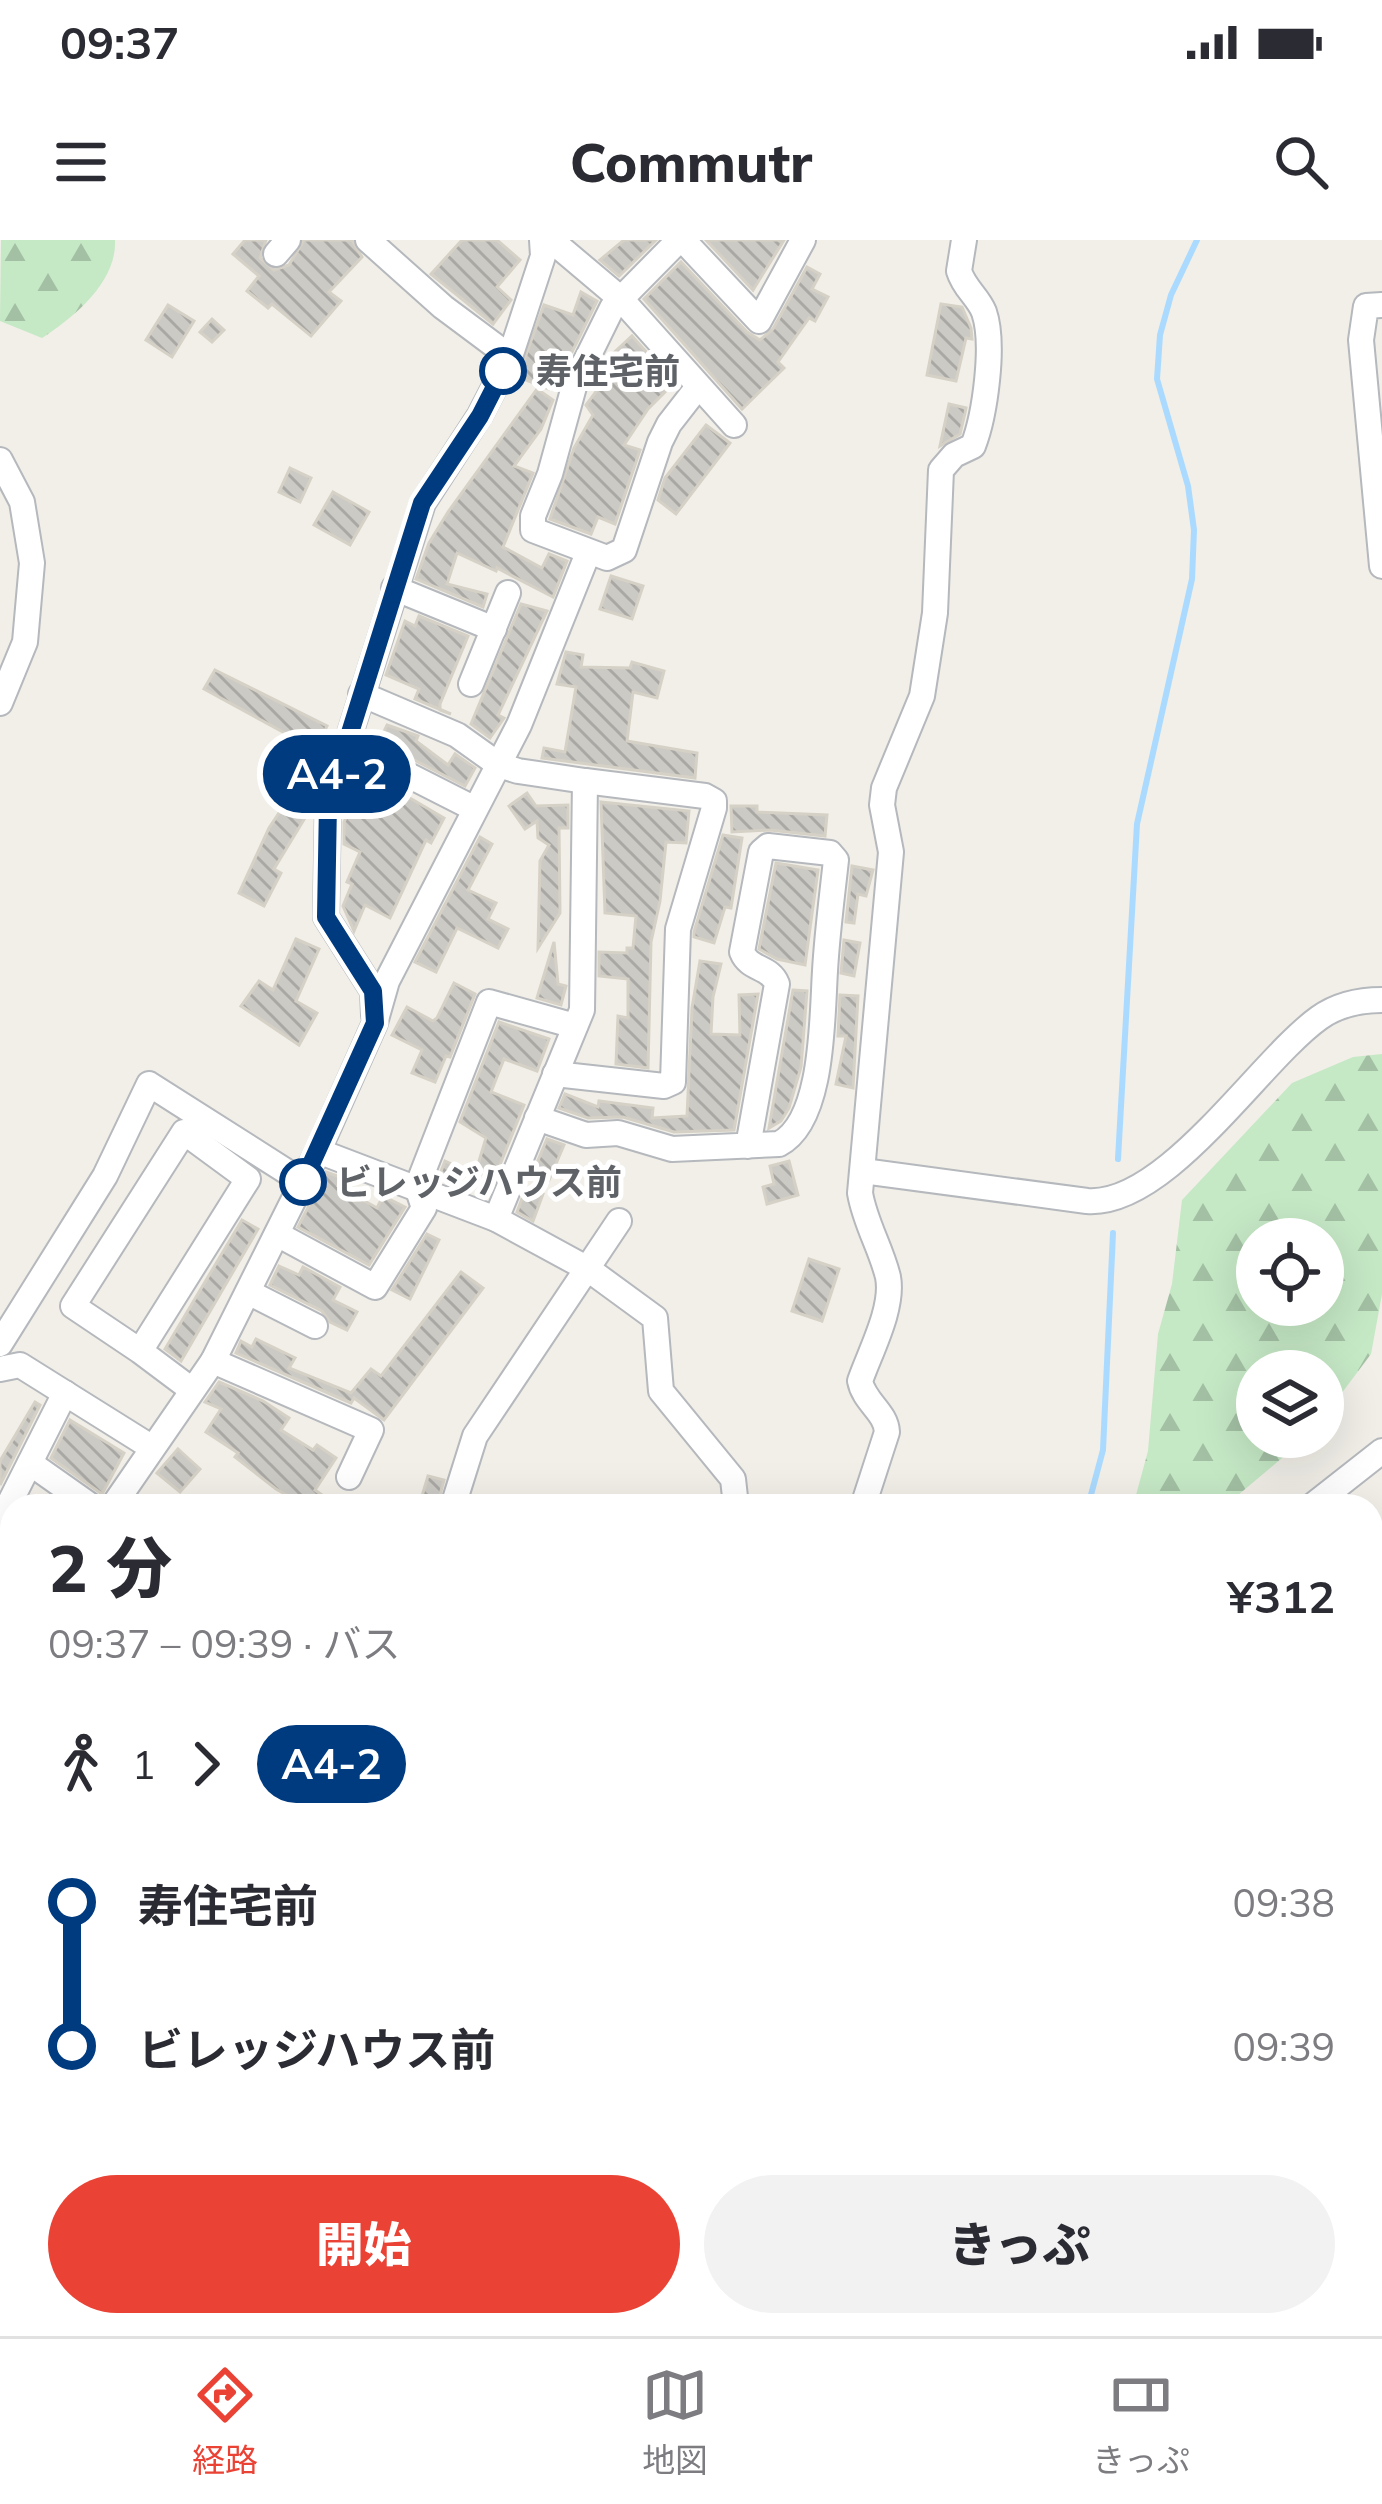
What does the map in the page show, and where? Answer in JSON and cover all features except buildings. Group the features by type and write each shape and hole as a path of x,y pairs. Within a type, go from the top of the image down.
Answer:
{"street":[{"path":"368,240 443,307 510,357"},
{"path":"697,388 669,424 624,550 607,558 539,535 531,525 575,383 611,308 681,240 759,322 803,240"},
{"path":"867,1494 887,1432 860,1382 888,1297 888,1278 864,1217 860,1193 891,852 882,806 884,788 922,697 935,613 940,470 954,455 970,450 976,438 989,348 982,308 959,272 964,240"},
{"path":"375,1023 373,991 326,917 328,803 422,503 480,416 510,357 543,256 543,241"},
{"path":"543,241 620,299 734,424"},
{"path":"1382,305 1366,306 1361,340 1382,566"},
{"path":"0,460 22,502 32,563 25,642 0,703"},
{"path":"121,1494 213,1360 303,1182 375,1023 387,981 519,725 589,553"},
{"path":"394,588 494,629"},
{"path":"471,684 508,593"},
{"path":"361,694 457,735 518,772 705,796 714,801 678,929 673,1082 664,1086 555,1074"},
{"path":"347,744 473,808"},
{"path":"496,1220 582,1010 585,781"},
{"path":"537,1118 586,1136 618,1133 672,1149 748,1146 779,1144 798,1128 821,1058 836,860 830,853 768,846 761,852 742,952 749,964 772,974 777,984 748,1146"},
{"path":"862,1171 1087,1201 1117,1198 1168,1166 1319,1018 1340,1007 1382,1000"},
{"path":"277,1234 375,1287 424,1208 417,1187 489,1002 575,1026"},
{"path":"0,1344 105,1176 149,1084 303,1182"},
{"path":"140,1351 248,1179 184,1132 73,1306 192,1390"},
{"path":"318,1151 496,1220 587,1269 656,1318 662,1391 733,1479 735,1494"},
{"path":"457,1494 475,1436 619,1221"},
{"path":"248,1292 315,1326"},
{"path":"213,1360 371,1430 349,1477"},
{"path":"0,1369 20,1365 151,1448"},
{"path":"14,1494 65,1393"},
{"path":"1327,1494 1382,1451"},
{"path":"30,1463 74,1494"}],"green space":[{"path":"1,240 115,240 101,284 80,309 42,338 0,321"},
{"path":"1382,1054 1382,1294 1371,1354 1344,1390 1344,1350 1236,1350 1236,1458 1282,1458 1239,1494 1136,1494 1148,1451 1158,1334 1172,1284 1182,1200 1292,1083 1353,1057"}],"waterway":[{"path":"1118,1159 1137,824 1192,579 1194,530 1188,486 1157,379 1160,335 1171,295 1197,240"},
{"path":"1091,1494 1103,1450 1113,1233"}],"bus line":[{"name":"A4-2","path":"303,1182 375,1023 373,991 326,917 328,803 422,503 480,416 503,371"}],"place":[{"name":"寿住宅前","path":"503,371"},
{"name":"ビレッジハウス前","path":"303,1182"}]}
